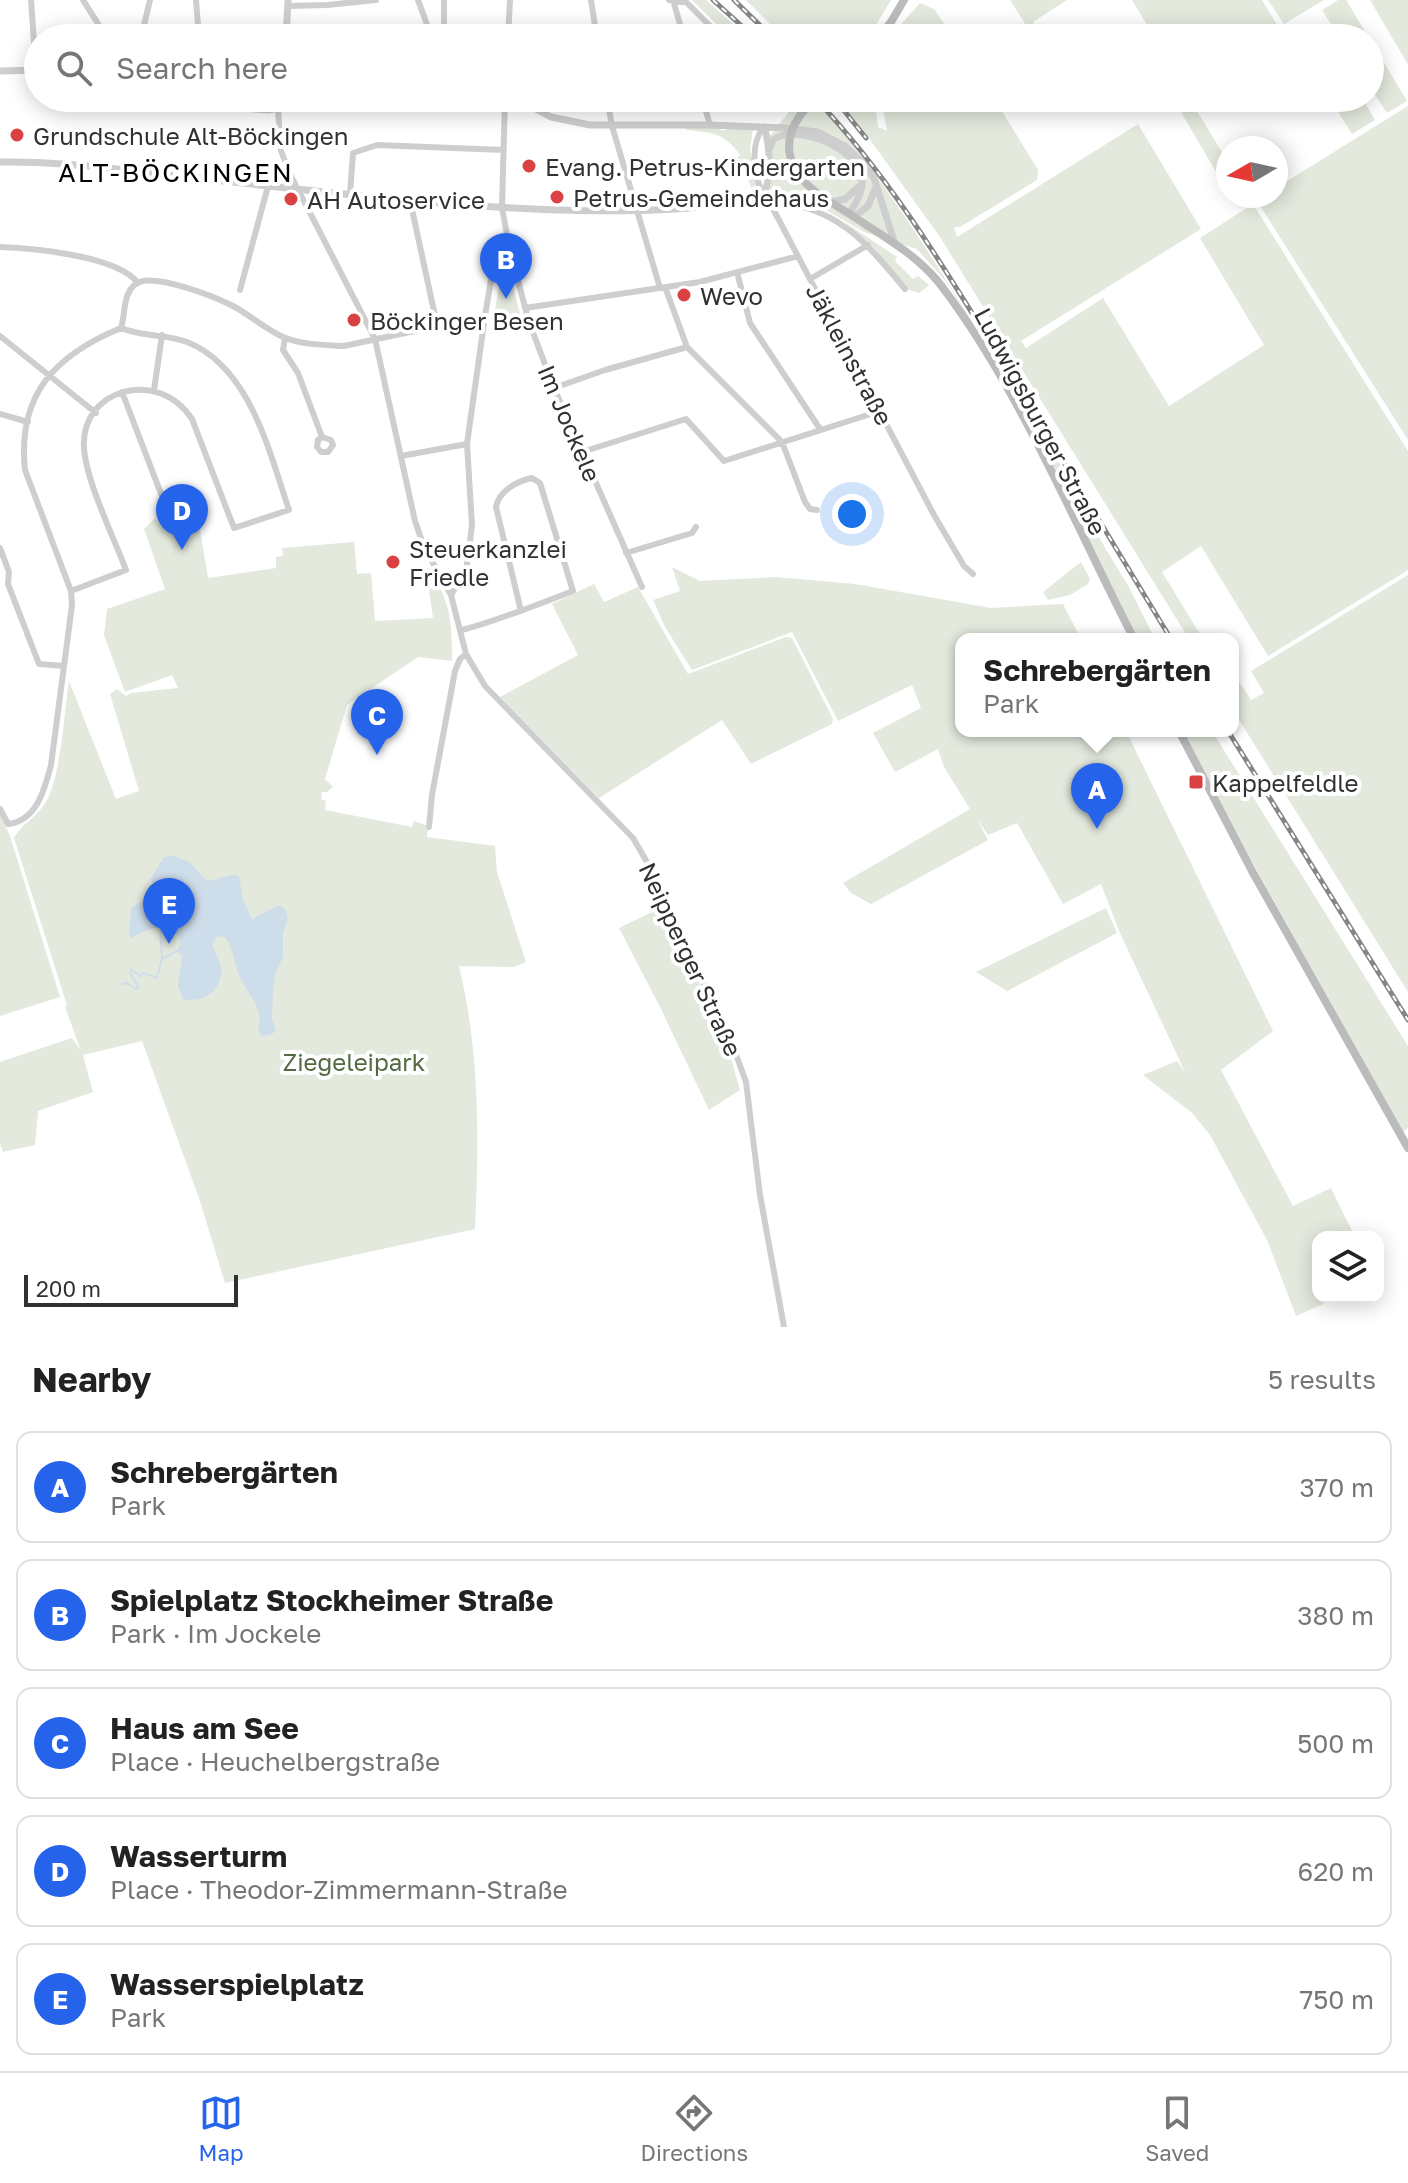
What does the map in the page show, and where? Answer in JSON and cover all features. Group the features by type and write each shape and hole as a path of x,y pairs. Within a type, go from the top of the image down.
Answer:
{"main road":[{"path":"888,24 904,0"},
{"name":"Ludwigsburger Straße","path":"803,112 789,139 792,164 809,186 895,244 941,285 962,314 1021,416 1131,633"},
{"path":"1182,737 1252,871 1408,1148"}],"street":[{"path":"31,0 33,24"},
{"path":"83,0 98,24"},
{"path":"144,24 150,0"},
{"path":"196,0 198,24"},
{"path":"287,24 288,3 327,5 376,0"},
{"path":"418,0 427,24"},
{"path":"444,0 444,24"},
{"path":"509,24 510,0"},
{"path":"591,0 595,24"},
{"path":"680,24 671,0 686,2 708,24"},
{"path":"678,19 690,6"},
{"path":"0,71 24,70"},
{"path":"281,112 281,151 375,339 415,521 424,547 451,595 462,630 466,654 455,671 429,827"},
{"path":"451,595 466,571 471,534 467,444 493,268 504,257 508,240 502,208 505,112"},
{"path":"544,112 561,120 612,126 764,127 832,138 855,153 874,178 895,244"},
{"path":"610,112 662,288 687,347 782,442 805,502 810,509 817,510"},
{"path":"706,112 710,125"},
{"path":"763,196 767,189 768,155 764,127"},
{"path":"763,196 755,151 758,133 764,127"},
{"path":"768,155 773,140 783,131"},
{"path":"817,136 851,158 861,175 862,185 852,216"},
{"path":"350,194 353,153 362,148 377,145 504,150"},
{"path":"0,162 134,170 502,208 637,211 763,196"},
{"path":"831,202 845,199 862,185"},
{"path":"240,290 268,186"},
{"path":"852,216 868,206 876,187"},
{"name":"Jäkleinstraße","path":"763,196 770,203 934,515 964,566 973,574"},
{"path":"410,200 437,325"},
{"path":"770,203 811,207 868,245 905,289"},
{"path":"810,279 868,245"},
{"path":"0,247 109,264 132,275 138,283"},
{"path":"525,308 662,288 798,256"},
{"name":"Im Jockele","path":"504,257 516,273 525,308 554,388 642,587"},
{"path":"737,272 750,323 820,429"},
{"path":"121,328 126,296 138,283 155,281 229,304 285,338 320,345 344,346 485,316"},
{"path":"0,809 8,824 15,824 38,805 45,790 72,605 71,591 25,470 23,452 35,398 55,367 79,348 121,328 135,334 162,335 187,342 221,362 236,379 252,410 289,510 234,528 192,419 177,402 154,390 122,392 107,401 96,413 86,431 84,446 87,465 126,570 71,591"},
{"path":"154,390 162,335"},
{"path":"0,336 96,413"},
{"path":"285,338 283,350 298,373 322,437"},
{"path":"554,388 687,347"},
{"path":"122,392 168,512"},
{"path":"582,452 681,420 690,422 724,461 880,411"},
{"path":"0,414 28,422"},
{"path":"401,456 467,444"},
{"path":"462,630 521,611 573,589 540,483 532,478 503,492 496,507 521,611"},
{"path":"626,553 692,533 696,527"},
{"path":"0,548 9,572 8,584 39,664 64,666"},
{"name":"Neipperger Straße","path":"466,654 485,686 633,838 726,1027 746,1082 762,1205 784,1327"}],"green space":[{"path":"692,0 706,0 733,24 717,24"},
{"path":"746,0 891,0 876,24 770,24"},
{"path":"1010,0 1067,0 1034,24 1025,24"},
{"path":"1132,0 1262,0 1277,24 1147,24"},
{"path":"1268,0 1324,0 1284,24"},
{"path":"1338,0 1346,0 1361,24 1331,24 1322,10"},
{"path":"1370,0 1408,0 1408,65 1407,63"},
{"path":"920,3 934,9 944,24 901,24"},
{"path":"1384,62 1407,101 1387,113 1384,108"},
{"path":"1408,106 1408,440 1262,208 1288,208 1288,181"},
{"path":"789,112 824,112 878,178 952,290 1089,513 1086,516 1130,589 1152,633 1135,633 1038,438 948,284 917,249 864,232 812,202 775,198 769,188 769,137"},
{"path":"849,112 876,112 878,127 887,131 884,112 1003,112 1038,170 1037,180 960,227 954,227 957,237 1138,124 1201,229 1021,341 1026,348 1103,298 1169,406 1264,345 1200,238 1247,208 1256,208 1408,451 1408,570 1268,656 1201,546 1162,572 1199,633 1185,633 940,237"},
{"path":"1181,112 1198,112 1216,142 1216,172"},
{"path":"1338,112 1370,112 1375,120 1352,134"},
{"path":"686,127 714,127 723,131 753,128 750,150 759,187 752,189 737,157 740,155 729,142 710,133 686,130"},
{"path":"843,221 897,257 895,261 913,279 918,276 929,285 919,293 909,290 870,244"},
{"path":"503,275 511,280 524,328 491,334 498,291"},
{"name":"Ziegeleipark","path":"155,518 164,528 176,532 183,518 192,519 200,530 208,578 276,568 276,557 283,556 282,548 354,542 357,574 371,573 375,621 433,618 426,569 429,568 442,592 451,623 452,661 418,657 347,705 325,779 333,787 322,792 321,799 326,801 325,810 412,827 414,821 428,826 427,837 495,846 497,872 526,962 514,967 459,966 474,1064 475,1229 225,1283 199,1198 142,1041 83,1055 93,1092 38,1111 35,1145 3,1152 0,1143 0,1062 72,1038 81,1051 14,838 50,794 58,763 69,681 116,799 139,791 110,694 117,689 126,696 178,688 172,675 125,692 104,635 107,609 165,589 144,529"},
{"path":"1081,562 1090,579 1088,584 1070,595 1048,600 1043,592"},
{"path":"672,567 700,581 776,577 855,584 991,608 1063,604 1078,633 955,633 955,737 1129,737 1273,1031 1221,1070 1293,1206 1331,1188 1352,1231 1312,1231 1312,1303 1325,1303 1296,1316 1267,1240 1210,1135 1192,1113 1143,1075 1177,1061 1186,1074 1120,933 1101,884 1063,904 1017,823 988,835 977,819 988,840 871,904 851,893 843,883 970,809 944,767 938,749 895,772 873,733 921,708 912,685 838,721 792,632 692,670 665,627 653,600 680,591"},
{"path":"1408,575 1408,992 1239,720 1239,682 1251,700 1264,693 1251,671"},
{"path":"594,584 604,602 638,587 688,674 786,637 792,638 833,719 832,724 751,764 722,720 599,798 500,697 578,655 552,604"},
{"path":"1186,737 1216,737 1408,1046 1408,1128 1403,1132 1227,817"},
{"path":"0,814 10,836 60,997 0,1016"},
{"path":"662,907 722,1027 740,1090 709,1110 619,928"},
{"path":"1106,908 1117,933 1007,991 976,972"}],"water":[{"path":"174,856 188,861 206,880 239,876 243,900 252,919 277,906 286,910 288,919 283,933 283,957 275,974 273,993 272,1019 276,1031 270,1035 261,1036 258,1032 256,1004 238,974 225,937 217,936 212,944 221,968 219,983 210,994 190,1000 183,999 178,986 182,956 177,951 181,941 176,934 158,928 131,938 131,908 152,895 158,886 150,880 164,857"}],"waterway":[{"path":"160,926 162,958"},
{"path":"122,984 139,988 130,973 131,969 140,976 144,973 157,978 162,959 177,951"}],"railway":[{"path":"713,0 740,24"},
{"path":"734,0 759,24"},
{"path":"828,112 864,154 929,245 1167,633"},
{"path":"845,112 866,138"},
{"path":"1232,737 1408,1020"}],"place":[{"name":"Grundschule Alt-Böckingen","path":"17,135"},
{"name":"Evang. Petrus-Kindergarten","path":"529,166"},
{"name":"Petrus-Gemeindehaus","path":"557,197"},
{"name":"AH Autoservice","path":"291,199"},
{"name":"Wevo","path":"684,295"},
{"name":"Spielplatz Stockheimer Straße","path":"506,299"},
{"name":"Böckinger Besen","path":"354,320"},
{"name":"Wasserturm","path":"182,550"},
{"name":"Steuerkanzlei Friedle","path":"393,562"},
{"name":"Haus am See","path":"377,755"},
{"name":"Kappelfeldle","path":"1196,782"},
{"name":"Schrebergärten","path":"1097,829"},
{"name":"Wasserspielplatz","path":"169,944"}],"district":[{"name":"ALT-BÖCKINGEN","path":"176,172"}]}
